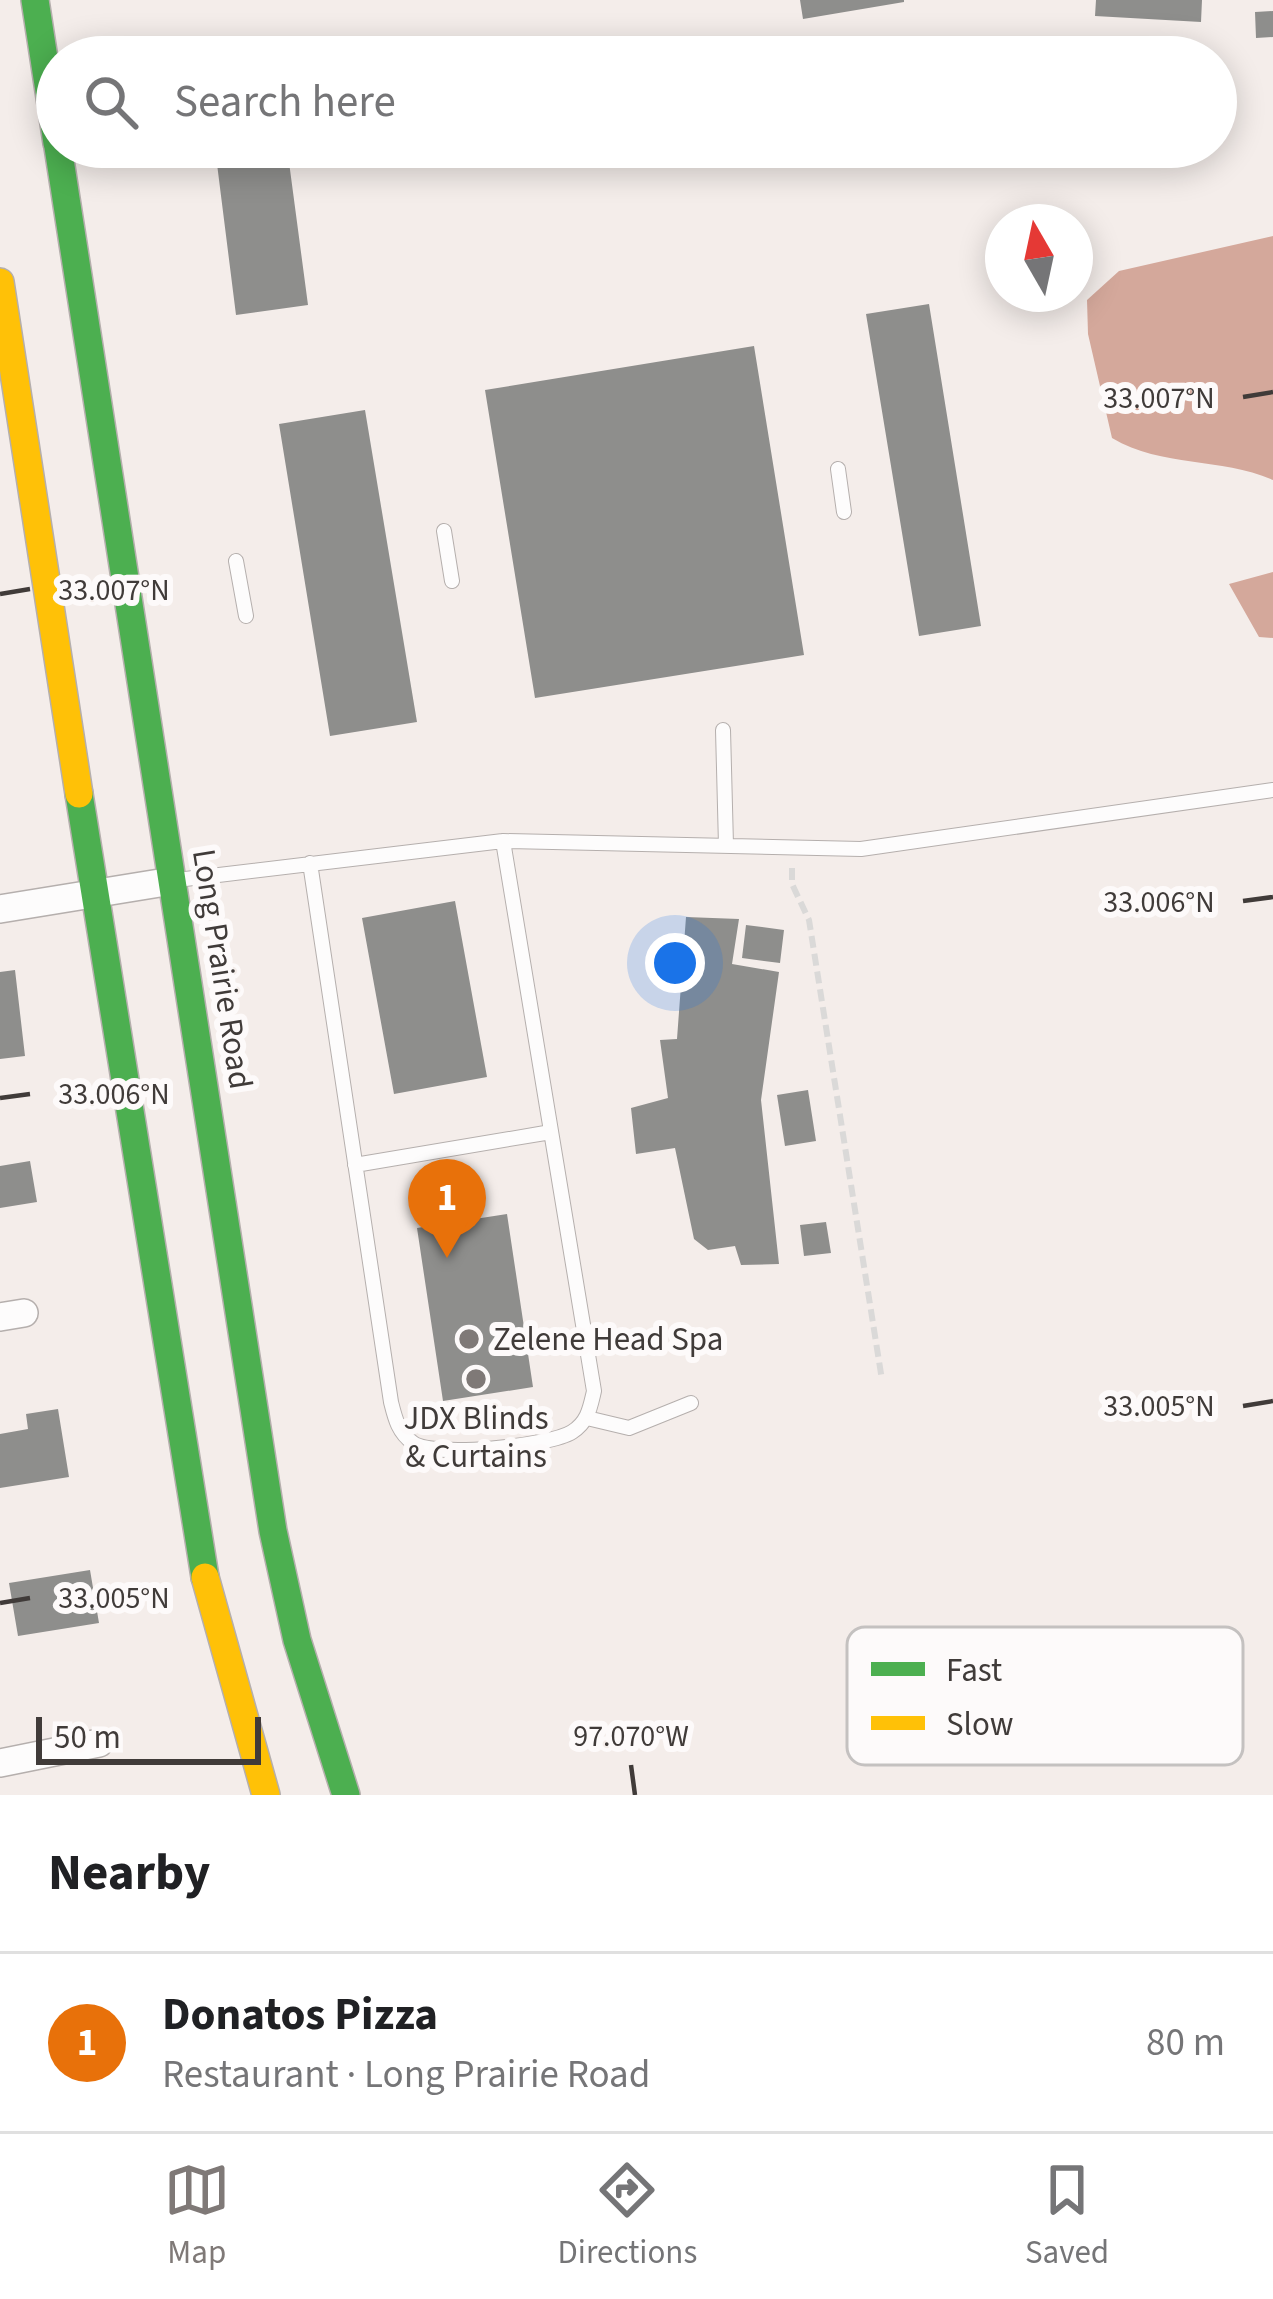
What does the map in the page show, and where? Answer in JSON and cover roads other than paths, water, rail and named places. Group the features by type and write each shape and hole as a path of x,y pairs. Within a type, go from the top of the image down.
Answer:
{"main road":[{"name":"Long Prairie Road","path":"35,0 40,36"},
{"name":"Long Prairie Road","path":"61,168 273,1531 297,1640 346,1795"},
{"path":"0,282 183,1464 210,1603 266,1795"}],"street":[{"path":"0,909 172,881"},
{"path":"0,1763 99,1743"}],"lane":[{"path":"838,469 844,512"},
{"path":"444,531 452,581"},
{"path":"236,561 246,616"},
{"path":"723,730 726,845"},
{"path":"172,881 502,841 862,849 1273,790"},
{"path":"310,863 398,1428 415,1445 444,1453 570,1434 587,1418 594,1391 502,841"},
{"path":"355,1165 551,1132"},
{"path":"587,1418 629,1428 692,1403"}],"place":[{"name":"Donatos Pizza","path":"447,1258"},
{"name":"Zelene Head Spa","path":"469,1339"},
{"name":"JDX Blinds & Curtains","path":"476,1379"}]}
